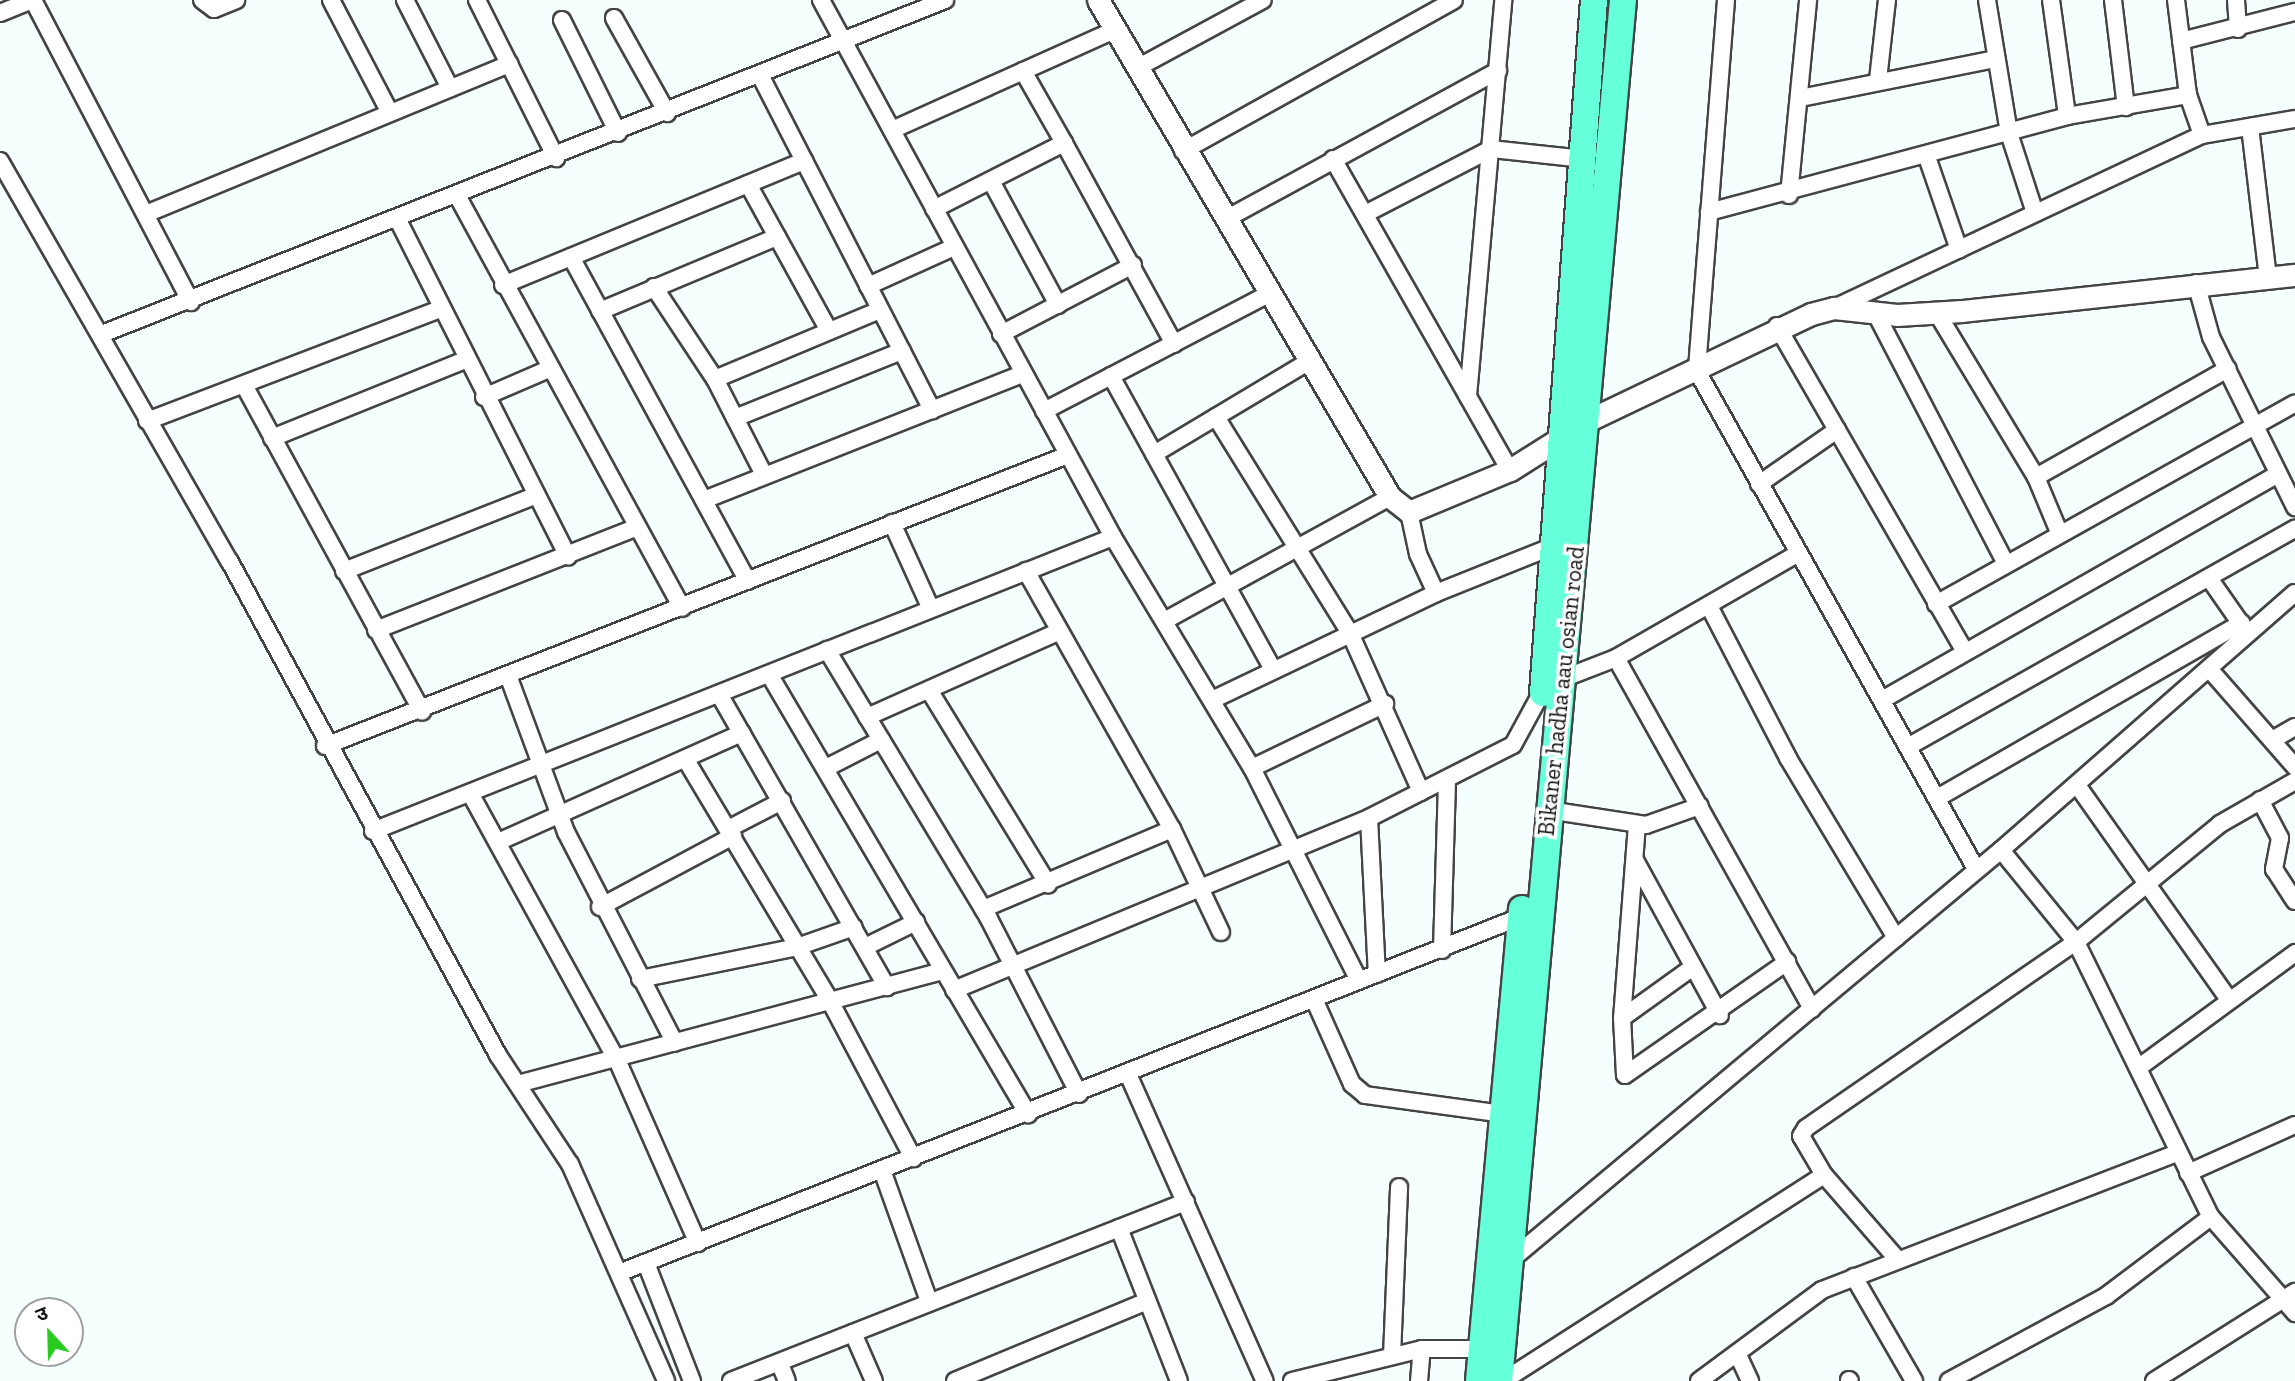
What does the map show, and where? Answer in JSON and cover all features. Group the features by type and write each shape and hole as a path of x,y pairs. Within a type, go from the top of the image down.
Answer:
{"main road":[{"name":"Bikaner hadha aau osian road","path":"1501,1381 1504,1114 1530,914 1548,810 1556,545 1594,0"},
{"name":"Bikaner hadha aau osian road","path":"1479,1381 1482,1349 1501,1264 1530,914 1553,685 1589,420 1623,0"}],"street":[{"path":"0,13 33,0 148,213 191,302"},
{"path":"202,0 214,9 236,0"},
{"path":"331,0 390,113"},
{"path":"405,0 450,88"},
{"path":"477,0 556,158"},
{"path":"821,0 1113,537 1166,620 1252,768 1359,981"},
{"path":"102,334 458,197 945,0"},
{"path":"1098,0 1183,151 1390,497 1409,512 1418,554 1436,593"},
{"path":"1183,151 1454,0"},
{"path":"1468,396 1503,0"},
{"path":"1726,0 1697,371 1797,554 1882,701 1911,745 1976,869"},
{"path":"1789,195 1808,0"},
{"path":"1878,80 1887,0"},
{"path":"1987,0 2009,133 2035,213"},
{"path":"2051,0 2067,116"},
{"path":"2113,0 2126,107"},
{"path":"2176,0 2188,95 2202,135"},
{"path":"2236,0 2238,29"},
{"path":"1138,68 1254,2"},
{"path":"2181,41 2238,29 2295,12"},
{"path":"614,18 667,113"},
{"path":"562,20 618,133"},
{"path":"892,130 1115,30"},
{"path":"1800,98 1878,80 1996,59"},
{"path":"148,213 509,64"},
{"path":"1023,71 1133,265 1174,344"},
{"path":"1226,219 1498,71"},
{"path":"760,75 932,410"},
{"path":"1709,212 1789,195 2067,116 2188,95"},
{"path":"1409,512 1510,470 1589,420 1697,371 1777,326 1834,308 2202,135 2295,119"},
{"path":"2250,127 2268,277"},
{"path":"934,209 1064,143"},
{"path":"1365,214 1491,149 1585,159"},
{"path":"1927,157 1959,250"},
{"path":"1333,159 1510,470"},
{"path":"0,161 102,334 147,421 373,831 526,1082 570,1164 633,1268 692,1381"},
{"path":"503,285 804,161"},
{"path":"991,181 1058,305"},
{"path":"748,184 829,331"},
{"path":"458,197 503,285 682,608"},
{"path":"398,220 438,310 568,556"},
{"path":"600,311 777,237"},
{"path":"868,286 954,247"},
{"path":"571,257 748,581"},
{"path":"1001,334 1133,265"},
{"path":"1834,308 1875,314 1937,313 2295,275"},
{"path":"2196,284 2228,369 2256,420 2277,475 2295,507"},
{"path":"654,287 715,379 763,473"},
{"path":"1044,411 1269,294"},
{"path":"147,421 438,310"},
{"path":"715,379 880,310"},
{"path":"1937,313 2036,477 2059,532"},
{"path":"1875,314 2005,562"},
{"path":"1777,326 1965,652"},
{"path":"735,418 902,351"},
{"path":"272,438 465,360"},
{"path":"1154,454 1308,362"},
{"path":"484,397 549,369"},
{"path":"2036,477 2228,369"},
{"path":"704,500 763,473 1023,374"},
{"path":"1111,376 1273,670"},
{"path":"244,385 422,712"},
{"path":"1936,604 2256,420 2295,403"},
{"path":"1216,417 1350,633 1385,704 1421,792"},
{"path":"1759,484 1837,430"},
{"path":"325,746 509,678 1068,454"},
{"path":"1882,701 2277,475"},
{"path":"344,571 537,495"},
{"path":"1166,620 1390,497"},
{"path":"892,523 931,609"},
{"path":"376,630 637,527"},
{"path":"1911,745 2295,529"},
{"path":"373,831 1113,537"},
{"path":"1212,700 1436,593 1556,545"},
{"path":"954,990 1203,890 1369,818 1513,746 1553,685 1616,658 1797,554"},
{"path":"1026,571 1172,829 1221,932"},
{"path":"2209,578 2245,628"},
{"path":"1939,797 2245,628 2295,593"},
{"path":"1709,606 1788,758 1895,938"},
{"path":"1501,1264 1812,1009 2211,671 2245,628"},
{"path":"867,717 1060,631"},
{"path":"827,650 983,909 1079,1094"},
{"path":"1616,658 1812,1009"},
{"path":"2211,671 2274,739 2295,767"},
{"path":"769,674 1028,1114"},
{"path":"509,678 544,762 560,816 600,907 676,1043"},
{"path":"929,690 1048,884"},
{"path":"719,694 887,987"},
{"path":"1252,768 1385,704"},
{"path":"2274,739 2295,727"},
{"path":"498,842 742,733"},
{"path":"826,768 881,740"},
{"path":"686,760 830,1001 914,1158"},
{"path":"1442,950 1447,779"},
{"path":"1898,1260 1824,1175 1801,1136 1806,1128 2076,942 2146,879 2260,800 2295,781"},
{"path":"2077,785 2229,1000"},
{"path":"470,793 618,1062 698,1243"},
{"path":"2260,800 2280,838 2274,869 2295,901"},
{"path":"600,907 782,801"},
{"path":"1548,810 1637,824 1700,806"},
{"path":"1369,818 1377,974"},
{"path":"1637,824 1620,1066 1630,1075 1720,1015 1787,962"},
{"path":"983,909 1048,884 1172,829"},
{"path":"2001,850 2076,942 2138,1068 2174,1154 2188,1173 2211,1217 2288,1296 2295,1313"},
{"path":"1634,860 1720,1015"},
{"path":"633,1268 1530,914"},
{"path":"865,947 916,922"},
{"path":"640,979 797,947 854,927"},
{"path":"2138,1068 2295,953"},
{"path":"1622,1018 1693,967"},
{"path":"526,1082 618,1062 676,1043 942,971"},
{"path":"1314,999 1352,1084 1365,1095 1504,1114"},
{"path":"1128,1074 1265,1381"},
{"path":"2188,1173 2295,1125"},
{"path":"1699,1381 1738,1354 1780,1318 1854,1277 2174,1154"},
{"path":"882,1170 929,1301"},
{"path":"1501,1381 1824,1175"},
{"path":"1392,1356 1399,1187"},
{"path":"731,1381 780,1364 929,1301 1186,1202"},
{"path":"1949,1381 2106,1296 2211,1217"},
{"path":"1119,1228 1179,1381"},
{"path":"633,1268 666,1381"},
{"path":"1854,1277 1914,1381"},
{"path":"2154,1381 2288,1296"},
{"path":"955,1381 1147,1301"},
{"path":"853,1333 874,1381"},
{"path":"1419,1381 1422,1349"},
{"path":"1292,1381 1422,1349 1482,1349"},
{"path":"1738,1354 1750,1381"},
{"path":"780,1364 787,1381"},
{"path":"994,1365 1001,1381"}]}
